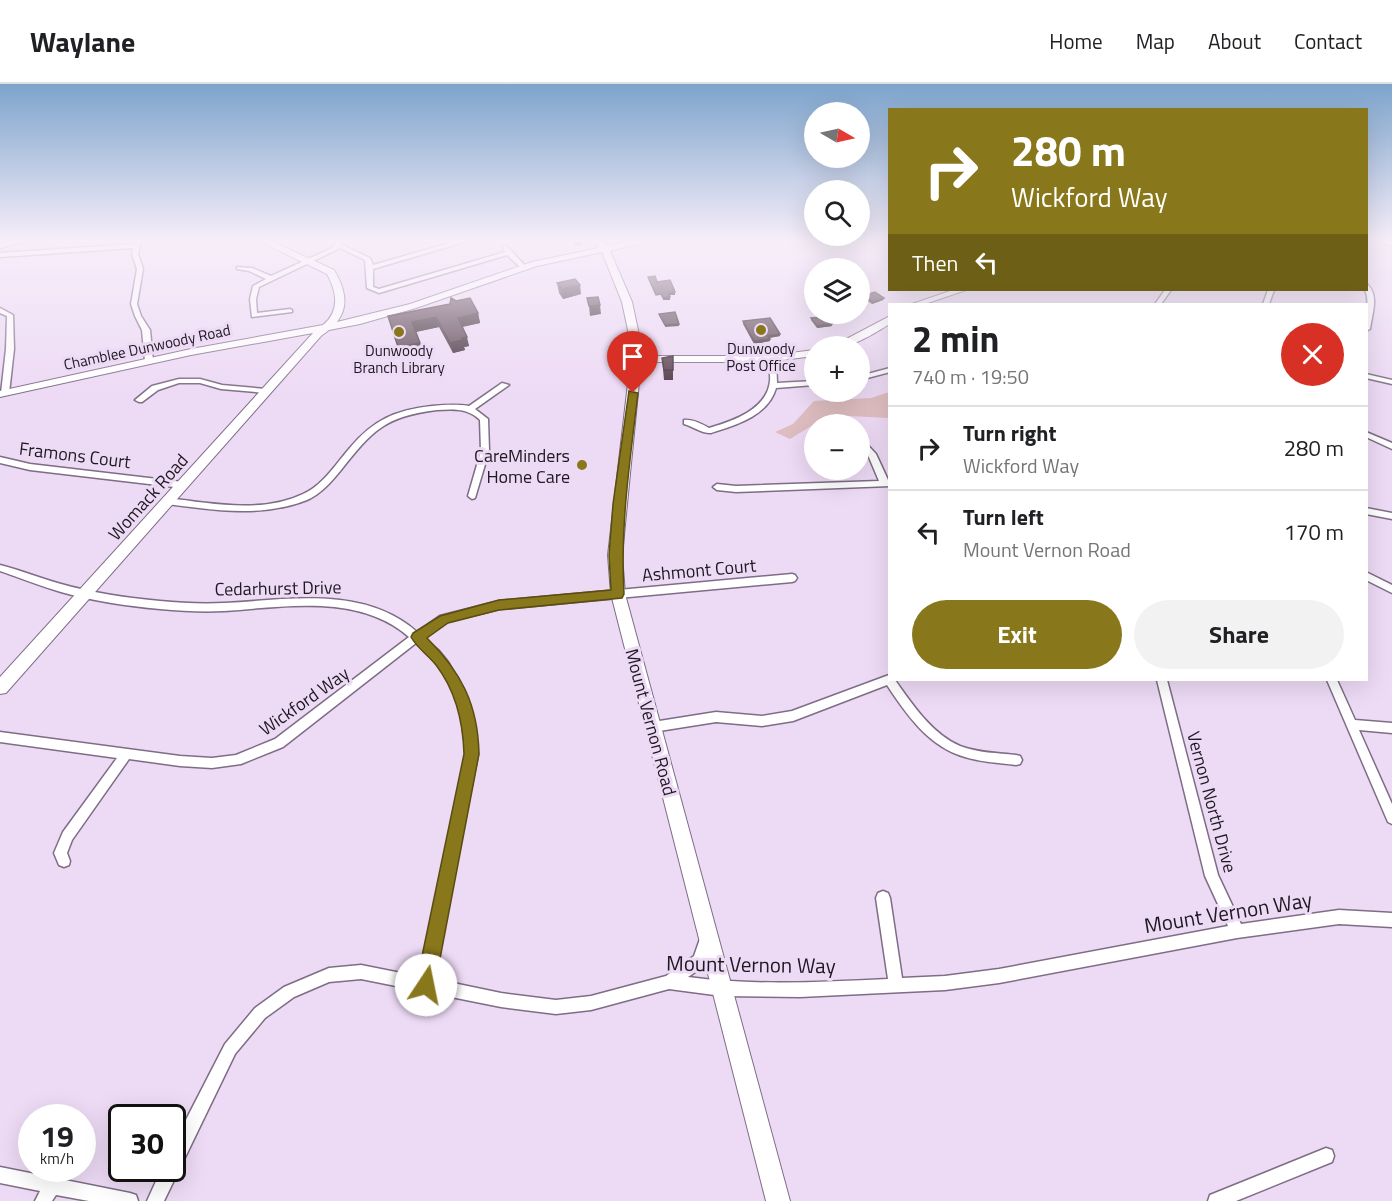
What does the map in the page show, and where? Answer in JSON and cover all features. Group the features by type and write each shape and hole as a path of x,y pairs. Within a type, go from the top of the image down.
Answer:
{"street":[{"path":"136,292 134,304 146,330 149,361"},
{"path":"255,292 254,316 290,310"},
{"path":"322,329 333,307 331,292"},
{"path":"339,292 341,308 347,316 375,316"},
{"name":"Chamblee Dunwoody Road","path":"2,393 149,361 322,329 455,292"},
{"name":"Mount Vernon Road","path":"623,292 632,316 637,359 618,504 613,595 653,727 778,1201"},
{"path":"920,303 954,292"},
{"path":"1368,318 1372,297 1370,292"},
{"name":"Womack Road","path":"0,688 322,329 332,322 341,308"},
{"path":"0,310 10,315 10,349 2,393"},
{"path":"863,336 888,320"},
{"path":"637,359 766,359 804,354"},
{"path":"687,422 708,431 724,426 762,407 769,398 773,386 766,359"},
{"path":"870,375 888,371"},
{"path":"1368,376 1392,382"},
{"path":"140,400 155,388 180,381 200,381 221,387 266,391"},
{"path":"773,386 804,383"},
{"path":"470,409 505,385"},
{"path":"167,501 249,508 291,503 320,488 360,439 381,422 408,412 428,408 470,409 478,412 484,419 486,429 484,451 472,496"},
{"path":"1368,435 1392,446"},
{"path":"717,487 735,489 887,483 870,452"},
{"name":"Framons Court","path":"0,460 30,467 183,485"},
{"path":"1368,511 1392,516"},
{"name":"Cedarhurst Drive","path":"0,568 86,594 187,607 343,603 382,613 417,637 441,661 459,690 471,727 471,745 463,801 426,985"},
{"path":"1368,575 1392,589"},
{"name":"Ashmont Court","path":"613,595 792,578"},
{"name":"Wickford Way","path":"0,737 212,763 237,760 279,743 417,637 444,620 499,605 613,595"},
{"path":"653,727 716,717 762,721 793,716 888,679"},
{"path":"891,681 927,727 949,746 974,754 1016,760"},
{"name":"Vernon North Drive","path":"1161,681 1212,876 1237,931"},
{"path":"1332,681 1392,818"},
{"path":"1351,724 1392,728"},
{"path":"64,861 60,853 67,836 126,754"},
{"path":"883,898 896,984"},
{"name":"Mount Vernon Way","path":"186,1138 230,1048 260,1013 289,992 329,975 361,972 501,1000 556,1007 591,1003 669,982 722,989 800,990 945,983 999,976 1237,931 1339,916 1392,920"},
{"path":"669,982 699,961 705,948 707,935"},
{"path":"1216,1201 1326,1156"},
{"path":"0,1174 130,1201"},
{"name":"Mount Vernon Way","path":"155,1201 164,1182"},
{"path":"43,1201 52,1186"}],"shaded area":[{"path":"888,392 888,418 870,417 870,414 804,414 804,430 790,439 775,432 793,424 813,402 870,402 870,398"}],"building":[{"path":"655,292 674,292 669,293 670,297 663,298 661,294 656,295"},
{"path":"875,292 884,298 873,302 870,300 870,294"},
{"path":"598,297 600,305 589,306 587,298"},
{"path":"451,298 456,301 470,298 478,313 458,318 467,337 450,343 436,317 412,322 420,343 398,347 388,316 450,304"},
{"path":"675,312 679,324 665,325 659,314"},
{"name":"Dunwoody Post Office","path":"770,318 780,334 768,336 770,339 754,341 743,321"},
{"path":"673,356 673,370 664,370 662,358"}],"place":[{"name":"Dunwoody Post Office","path":"761,330"},
{"name":"Dunwoody Branch Library","path":"399,332"},
{"name":"CareMinders Home Care","path":"582,465"}],"route":[{"path":"426,985 472,754 471,727 459,690 441,661 417,637 444,620 499,605 618,594 615,555 618,504 622,489 633,393"}]}
